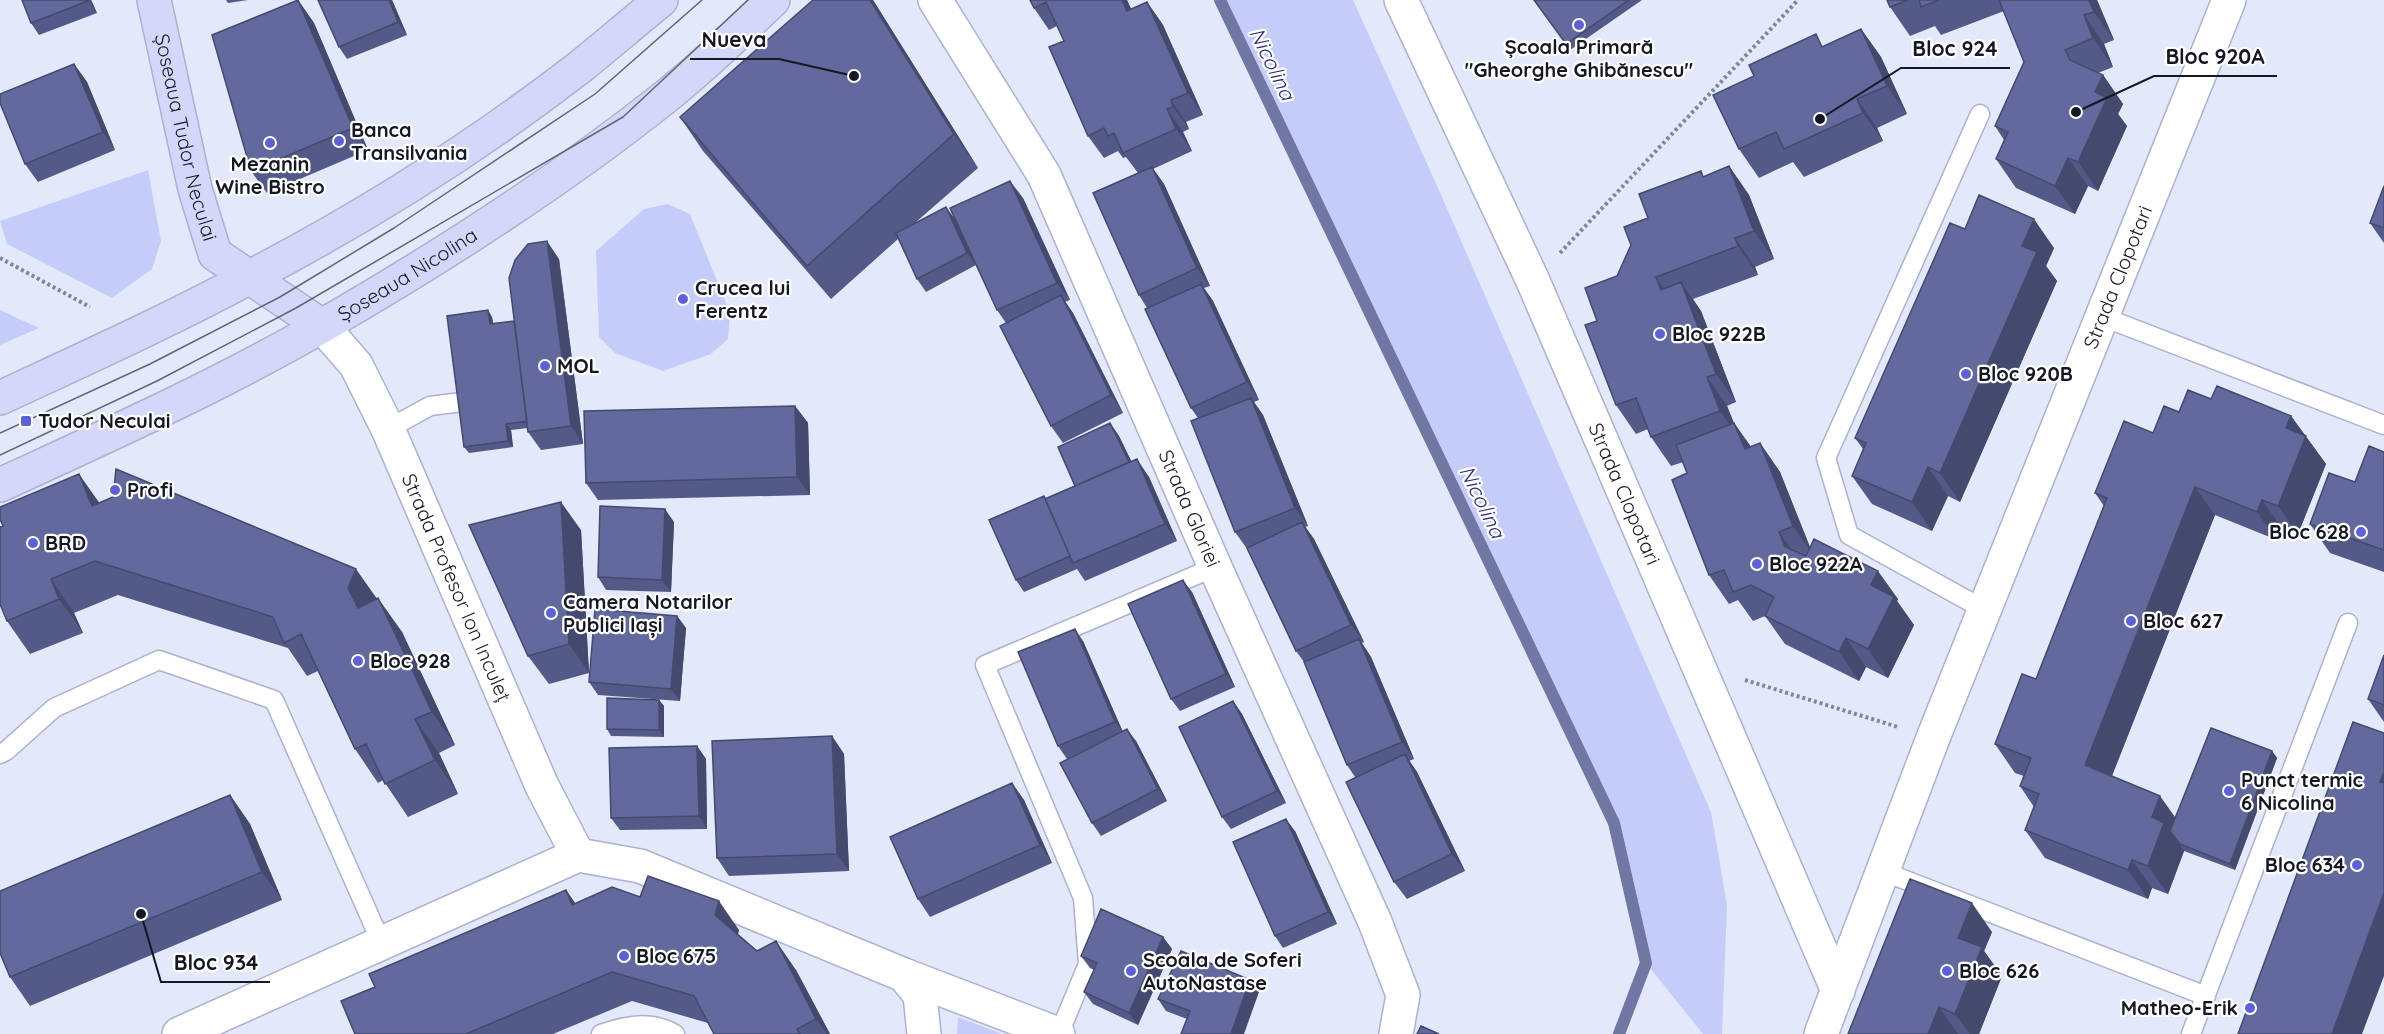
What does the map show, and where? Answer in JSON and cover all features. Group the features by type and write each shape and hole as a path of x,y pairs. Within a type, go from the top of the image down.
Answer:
{"main road":[{"name":"Șoseaua Tudor Neculai","path":"154,0 195,189 215,254 322,326"},
{"path":"0,398 137,335 251,277 393,194 486,134 580,67 661,0"},
{"name":"Șoseaua Nicolina","path":"0,485 170,407 322,326 474,233 597,149 665,97 773,0"}],"street":[{"name":"Strada Gloriei","path":"935,0 1044,175 1215,567 1375,922 1403,995 1396,1034"},
{"name":"Strada Clopotari","path":"1401,0 1533,282 1838,991"},
{"name":"Strada Clopotari","path":"1821,1034 1933,738 2229,0"},
{"name":"Strada Profesor Ion Inculeț","path":"322,326 356,365 388,429 542,786 578,855"},
{"path":"179,1034 578,855 640,866 904,975 1058,1034"},
{"path":"904,975 921,995 924,1034"}],"lane":[{"path":"1980,114 1826,458 1849,535 1985,610"},
{"path":"2103,317 2384,425"},
{"path":"388,429 430,406 462,402"},
{"path":"1058,1034 1088,964 1083,898 985,665 1215,567"},
{"path":"2190,1034 2348,623"},
{"path":"0,754 54,708 159,660 273,700 381,942"},
{"path":"1882,871 2206,996"},
{"path":"601,1034 625,1025 659,1027 675,1034"}],"path":[{"path":"1533,282 1798,0"},
{"path":"0,258 90,307"},
{"path":"1698,666 1933,738"}],"shaded area":[{"path":"1221,0 1353,0 1434,179 1711,812 1727,905 1722,1034 1703,1034 1646,963 1612,817"},
{"path":"148,170 161,241 152,269 112,298 7,244 0,221"},
{"path":"668,204 690,214 730,313 728,339 711,354 663,371 615,353 599,337 596,251 644,209"},
{"path":"0,310 39,328 0,345"},
{"path":"958,1017 1002,1034 957,1034"}],"building":[{"path":"22,0 88,0 88,1 31,23"},
{"path":"298,0 353,128 251,171 212,35"},
{"path":"318,0 389,0 398,22 339,47"},
{"path":"813,0 870,0 954,134 807,266 680,117"},
{"path":"1030,0 1122,0 1127,11 1147,2 1188,93 1171,100 1173,107 1167,109 1176,129 1123,153 1114,133 1108,136 1104,128 1088,136 1049,47 1064,41 1046,2 1034,8"},
{"name":"Școala Primară \"Gheorghe Ghibănescu\"","path":"1534,0 1629,0 1566,44"},
{"path":"1887,0 1908,0 1890,7"},
{"path":"1919,0 1939,0 1921,7"},
{"path":"1999,0 2089,0 2094,12 2084,15 2093,38 2065,50 2070,60 2103,75 2095,92 2107,98 2078,162 2068,158 2055,186 1996,159 2008,132 1995,126 2024,62"},
{"path":"1861,29 1887,86 1857,99 1863,113 1784,149 1776,132 1739,149 1713,95 1754,76 1749,65 1816,34 1822,47"},
{"path":"74,64 103,132 25,164 0,103 0,94"},
{"name":"Bloc 922B","path":"1729,166 1754,231 1735,238 1738,246 1656,277 1661,290 1681,282 1716,374 1707,377 1720,411 1651,437 1636,398 1616,405 1585,325 1597,321 1585,288 1617,276 1631,245 1624,227 1648,218 1639,194 1701,171 1703,177"},
{"path":"1152,167 1197,268 1139,295 1093,193"},
{"path":"1010,181 1057,283 997,310 950,208"},
{"path":"2384,186 2384,228 2370,223"},
{"name":"Bloc 920B","path":"1979,195 2034,219 2022,246 2037,252 1940,473 1928,467 1912,502 1852,476 1866,443 1855,438 1950,223 1965,229"},
{"path":"946,207 967,253 917,279 896,233"},
{"path":"547,241 571,426 528,432 509,278 515,260 528,244"},
{"path":"1201,284 1247,382 1191,408 1145,309"},
{"path":"1061,295 1111,395 1051,426 1000,326"},
{"path":"488,310 490,324 514,321 527,421 506,424 508,441 464,447 447,316"},
{"name":"Bloc 627","path":"2217,386 2291,416 2286,428 2306,436 2278,506 2262,500 2257,512 2195,487 2085,765 2160,796 2152,817 2164,823 2148,866 2132,860 2128,870 2025,830 2039,794 2020,786 2031,758 1995,744 2022,674 2036,679 2107,498 2095,493 2124,421 2153,433 2164,406 2179,412 2188,390 2211,399"},
{"path":"1251,398 1295,508 1235,532 1191,421"},
{"path":"795,406 797,477 586,483 584,411"},
{"path":"1110,423 1129,462 1075,486 1058,447"},
{"name":"Bloc 922A","path":"1734,423 1745,449 1760,443 1793,526 1779,532 1785,547 1806,556 1814,539 1878,571 1871,585 1894,597 1868,649 1846,638 1839,652 1765,616 1774,597 1751,585 1733,592 1724,570 1709,575 1672,480 1687,473 1676,445"},
{"path":"2369,446 2384,452 2384,550 2310,524 2329,473 2355,482"},
{"path":"1137,459 1165,524 1073,563 1045,499"},
{"name":"Bloc 928","path":"116,469 356,569 348,588 358,608 378,598 432,712 415,719 435,760 385,784 366,744 355,749 301,634 284,643 273,617 95,561 51,579 59,599 7,621 0,604 0,527 3,526 0,519 0,507 79,474 92,506 113,497"},
{"path":"1044,496 1070,556 1016,580 989,520"},
{"name":"Camera Notarilor Publici Iași","path":"561,502 569,644 528,656 469,525"},
{"path":"600,506 665,509 662,580 598,577"},
{"path":"1302,522 1351,625 1296,651 1247,548"},
{"path":"1183,580 1226,674 1171,699 1128,604"},
{"path":"595,609 677,616 671,689 589,682"},
{"path":"1075,629 1115,722 1058,746 1018,652"},
{"path":"1359,639 1402,742 1347,765 1304,662"},
{"path":"2384,655 2384,705 2368,699"},
{"path":"607,698 659,700 659,730 607,729"},
{"path":"1233,701 1277,791 1222,817 1179,727"},
{"name":"Bloc 634","path":"2353,722 2384,733 2384,772 2380,782 2384,783 2384,893 2332,1034 2238,1034"},
{"name":"Punct termic 6 Nicolina","path":"2211,728 2272,751 2230,864 2180,844 2170,831"},
{"path":"1127,729 1158,789 1092,823 1060,763"},
{"path":"832,736 837,854 717,858 712,741"},
{"path":"697,746 699,816 611,818 609,748"},
{"path":"1405,754 1452,854 1394,882 1346,782"},
{"path":"1012,783 1040,845 918,899 890,837"},
{"path":"230,795 262,872 10,977 0,953 0,891"},
{"path":"1286,819 1328,912 1275,936 1233,842"},
{"name":"Bloc 675","path":"648,876 719,901 715,915 757,951 776,941 816,1019 797,1029 800,1034 714,1034 694,996 612,972 466,1034 355,1034 341,1001 375,987 369,974 566,890 572,905 612,887 640,897"},
{"path":"1910,879 1972,903 1958,938 1982,947 1955,1014 1939,1007 1928,1034 1848,1034"},
{"name":"Scoala de Soferi AutoNastase","path":"1101,909 1163,937 1129,1013 1084,992 1097,963 1081,956"},
{"path":"1181,951 1250,980 1231,1034 1181,1034 1190,1011 1158,999"},
{"path":"1421,1026 1439,1034 1417,1034"}],"waterway":[{"name":"Nicolina","path":"1220,0 1614,823 1646,963 1619,1034"}],"tram line":[{"path":"0,433 150,364 280,297 394,228 595,94 702,0"},
{"path":"0,455 157,381 296,308 623,117 748,0"}],"place":[{"name":"Școala Primară \"Gheorghe Ghibănescu\"","path":"1579,25"},
{"name":"Nueva","path":"854,76"},
{"name":"Bloc 920A","path":"2076,112"},
{"name":"Bloc 924","path":"1820,119"},
{"name":"Banca Transilvania","path":"339,141"},
{"name":"Mezanin Wine Bistro","path":"270,143"},
{"name":"Crucea lui Ferentz","path":"683,299"},
{"name":"Bloc 922B","path":"1660,334"},
{"name":"MOL","path":"545,366"},
{"name":"Bloc 920B","path":"1966,374"},
{"name":"Tudor Neculai","path":"26,421"},
{"name":"Profi","path":"115,490"},
{"name":"Bloc 628","path":"2361,532"},
{"name":"BRD","path":"33,543"},
{"name":"Bloc 922A","path":"1757,564"},
{"name":"Camera Notarilor Publici Iași","path":"551,613"},
{"name":"Bloc 627","path":"2131,621"},
{"name":"Bloc 928","path":"358,661"},
{"name":"Punct termic 6 Nicolina","path":"2229,791"},
{"name":"Bloc 634","path":"2357,865"},
{"name":"Bloc 934","path":"141,914"},
{"name":"Bloc 675","path":"624,956"},
{"name":"Scoala de Soferi AutoNastase","path":"1131,971"},
{"name":"Bloc 626","path":"1947,971"},
{"name":"Matheo-Erik","path":"2250,1008"}]}
